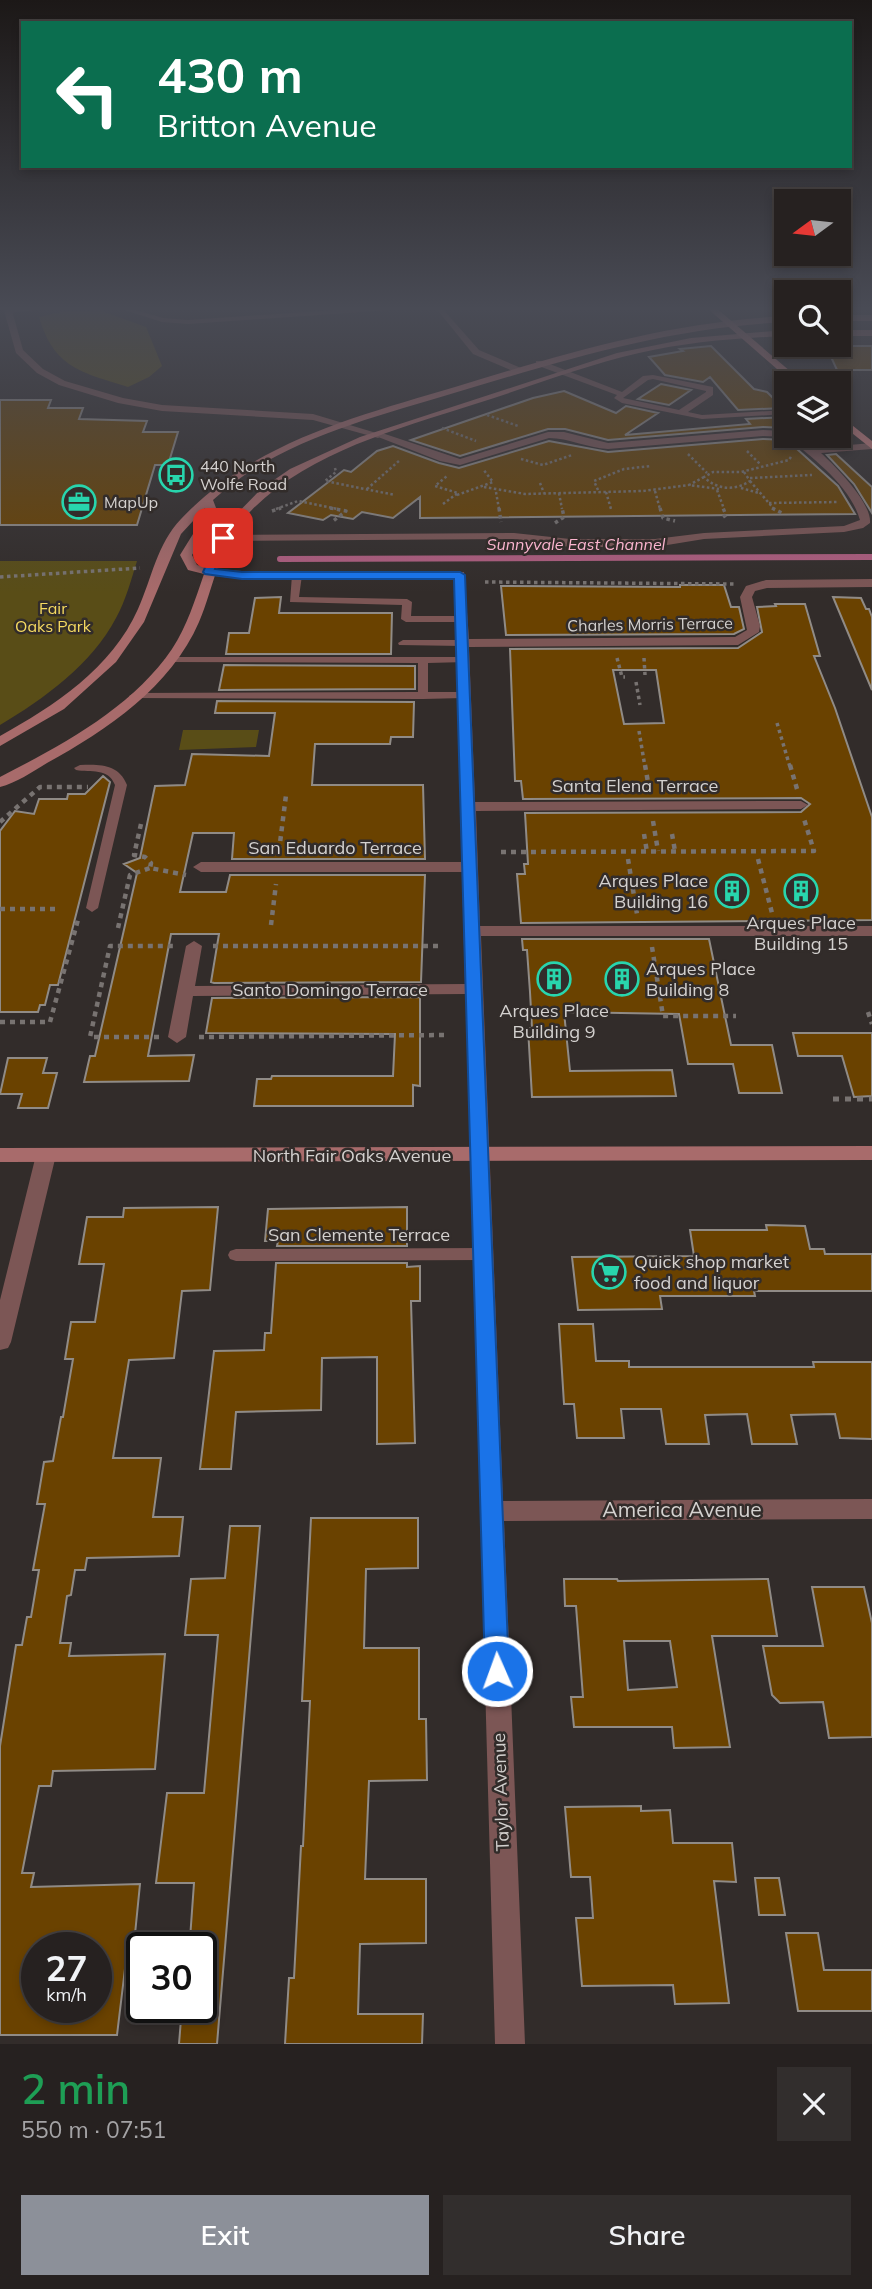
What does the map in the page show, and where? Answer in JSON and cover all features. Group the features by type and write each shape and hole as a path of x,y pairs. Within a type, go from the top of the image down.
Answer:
{"main road":[{"path":"0,743 64,703 115,656 138,622 169,543 208,499 255,465 293,445 346,424 415,402"},
{"path":"0,783 83,736 134,696 169,660 191,626 223,538 243,512 288,477 317,460 471,402"},
{"path":"851,428 872,446"},
{"path":"208,499 212,513 186,555 192,567 209,572"},
{"name":"North Fair Oaks Avenue","path":"0,1155 872,1153"}],"street":[{"path":"130,402 162,408 313,417 346,424 444,459 464,461 554,434 599,445 774,434"},
{"path":"811,451 872,446"},
{"path":"223,538 514,536 570,543 655,543 710,535 850,528 862,524 866,517 856,501 807,448"},
{"path":"209,572 298,575"},
{"name":"Taylor Avenue","path":"298,575 460,575 510,2044"},
{"path":"750,589 766,584 872,583"},
{"name":"Charles Morris Terrace","path":"462,651 738,641 752,632 754,626 747,599 750,589"},
{"name":"Santa Elena Terrace","path":"468,807 801,805"},
{"name":"San Eduardo Terrace","path":"194,871 469,867"},
{"path":"473,931 872,932"},
{"path":"177,1037 194,946"},
{"name":"Santo Domingo Terrace","path":"186,991 474,989"},
{"path":"0,1342 46,1155"},
{"name":"America Avenue","path":"492,1511 872,1508"}],"lane":[{"path":"630,402 702,417 774,413"},
{"path":"682,412 696,402"},
{"path":"298,575 294,600 407,602 406,619 461,619"},
{"path":"403,643 462,651"},
{"path":"169,660 424,660 462,651"},
{"path":"423,696 424,660"},
{"path":"134,696 463,695"},
{"path":"80,768 105,768 120,778 121,785 86,910"},
{"name":"San Clemente Terrace","path":"236,1255 483,1254"}],"path":[{"path":"463,405 520,427 521,430"},
{"path":"422,420 483,442"},
{"path":"496,452 543,465 599,445"},
{"path":"367,489 414,448"},
{"path":"484,487 496,492 655,491 689,485 713,472 744,472 755,466 789,460 791,452 811,451"},
{"path":"443,504 457,495 493,482 484,469 504,459 496,452"},
{"path":"317,460 336,469 325,481 396,495"},
{"path":"457,495 457,492 435,486 464,461"},
{"path":"599,491 594,481 624,469 651,466"},
{"path":"744,472 773,509 799,520 805,531"},
{"path":"689,485 717,490 742,486 750,479 834,474"},
{"path":"704,477 710,484 749,489 763,495"},
{"path":"540,484 544,493"},
{"path":"655,491 663,518 682,523 704,523 726,515 717,490"},
{"path":"496,492 500,520 504,523"},
{"path":"606,492 611,509"},
{"path":"548,524 564,519 559,493"},
{"path":"243,512 264,513 285,509 298,501 346,511 331,522 342,525"},
{"path":"769,503 856,501"},
{"path":"832,502 837,510"},
{"path":"704,523 710,535"},
{"path":"0,577 158,567"},
{"path":"485,582 730,583 750,589"},
{"path":"617,656 622,677 625,677"},
{"path":"643,656 645,676"},
{"path":"636,682 640,705"},
{"path":"501,852 814,851 777,723"},
{"path":"639,731 649,789"},
{"path":"0,822 30,799 40,787 89,787 94,782"},
{"path":"20,795 30,799"},
{"path":"141,824 134,855 150,861 150,868"},
{"path":"644,834 647,852"},
{"path":"672,834 676,852"},
{"path":"628,859 663,1016 736,1016"},
{"path":"758,859 776,932"},
{"path":"118,928 130,875 150,868 165,873 194,871"},
{"path":"0,909 58,908"},
{"path":"0,1022 50,1022 86,910"},
{"path":"868,1012 872,1024"},
{"path":"833,1099 872,1099"}],"green space":[{"name":"Fair Oaks Park","path":"0,561 137,561 120,611 94,650 50,692 0,725"},
{"path":"183,730 259,730 256,747 179,750"}],"building":[{"path":"0,402 50,402 48,408 83,408 79,419 147,421 143,432 178,432 168,465 155,465 137,525 0,525"},
{"path":"520,402 591,402 616,413 626,406 658,413 625,435 750,424 746,419 774,418 774,427 608,440 565,429 548,429 460,456 411,440"},
{"path":"732,402 774,402 774,408 738,410"},
{"path":"774,439 774,448 796,448 838,486 855,514 420,518 420,497 393,518 362,512 353,519 331,515 323,520 288,513 344,470 351,472 377,451 393,446 459,468 549,441 608,452"},
{"path":"836,454 872,487 872,513 854,484 827,455"},
{"path":"724,585 731,607 739,607 744,629 734,634 506,635 501,586"},
{"path":"281,597 279,613 392,613 391,654 226,654 229,633 249,633 255,598"},
{"path":"833,597 861,598 866,609 869,609 872,617 872,690"},
{"path":"775,604 805,604 820,656 814,656 835,708 872,817 872,920 521,923 517,874 525,874 524,864 528,864 525,813 801,812 810,804 801,798 523,799 521,781 515,781 510,649 738,648 762,632 757,607 776,606","holes":["613,670 656,670 664,723 624,724"]},
{"path":"224,665 415,666 415,689 219,690"},
{"path":"217,701 414,702 413,737 391,737 390,744 315,744 312,785 423,785 425,859 232,859 234,833 193,833 180,892 226,892 230,875 425,875 421,982 214,983 211,982 219,934 171,934 148,1056 194,1055 189,1081 84,1082 90,1056 95,1056 137,873 124,864 140,858 155,786 185,785 192,754 269,756 275,713 215,713"},
{"path":"103,776 110,782 58,985 50,985 45,1005 40,1005 38,1012 0,1012 0,831 15,811 34,814 39,799 67,799 68,794 85,794"},
{"path":"522,939 709,939 731,1045 772,1045 782,1093 739,1093 733,1064 688,1064 679,1014 564,1012 570,1071 672,1070 676,1096 532,1097 528,1028 532,1028 530,992 527,950 523,950"},
{"path":"420,997 420,1086 413,1085 413,1106 254,1106 257,1079 271,1079 272,1076 393,1076 395,1034 206,1033 212,998"},
{"path":"793,1033 872,1033 872,1096 854,1097 842,1056 798,1056"},
{"path":"8,1058 47,1058 43,1073 57,1073 48,1108 18,1108 22,1094 0,1094"},
{"path":"218,1207 210,1290 182,1291 174,1358 129,1360 113,1458 161,1458 153,1517 183,1517 179,1556 87,1558 85,1570 75,1570 71,1595 67,1596 60,1643 71,1643 69,1656 165,1654 155,1769 53,1771 51,1786 39,1786 22,1873 34,1873 31,1887 140,1884 135,1932 126,1932 126,1961 117,2035 0,2035 0,1746 16,1645 22,1645 27,1617 31,1617 39,1570 33,1570 45,1504 37,1504 44,1462 53,1461 63,1417 73,1359 65,1359 71,1322 95,1322 104,1264 79,1264 87,1217 123,1217 124,1208"},
{"path":"407,1207 407,1246 277,1246 278,1241 265,1241 268,1209"},
{"path":"766,1225 805,1226 810,1249 824,1249 825,1254 872,1254 872,1291 754,1291 755,1296 660,1296 662,1309 578,1310 572,1257 694,1256 690,1230 767,1230"},
{"path":"276,1263 407,1263 407,1267 420,1266 420,1301 411,1301 415,1443 377,1444 377,1357 322,1358 321,1410 236,1412 231,1469 200,1469 214,1351 264,1350 265,1333 271,1333"},
{"path":"559,1324 593,1324 596,1361 629,1361 629,1367 814,1367 813,1362 872,1362 872,1439 840,1438 835,1414 791,1415 797,1444 752,1444 747,1414 705,1415 709,1444 666,1444 661,1409 621,1409 624,1438 577,1438 574,1404 564,1404"},
{"path":"311,1518 418,1518 418,1568 366,1569 364,1648 419,1648 419,1719 426,1719 427,1780 369,1781 365,1879 426,1879 426,1943 360,1944 358,2014 423,2014 422,2044 285,2044 289,1978 294,1978 303,1846 310,1701 302,1701"},
{"path":"230,1526 260,1526 217,2044 179,2044 181,2023 217,2023 217,1932 190,1932 194,1883 156,1883 167,1793 204,1793 218,1635 185,1635 191,1579 225,1578"},
{"path":"564,1579 768,1579 777,1636 712,1636 730,1747 674,1748 672,1727 574,1727 571,1697 583,1697 576,1606 565,1606","holes":["624,1641 670,1641 677,1687 628,1690"]},
{"path":"812,1587 864,1587 872,1623 872,1737 829,1738 823,1702 780,1703 772,1695 763,1646 823,1646"},
{"path":"641,1806 641,1811 670,1810 673,1843 732,1843 736,1882 714,1881 729,2003 675,2004 673,1985 582,1986 576,1918 593,1918 590,1877 571,1877 565,1807"},
{"path":"755,1878 779,1878 785,1915 759,1915"},
{"path":"786,1933 818,1933 824,1970 872,1970 872,2011 798,2011"}],"waterway":[{"name":"Sunnyvale East Channel","path":"280,559 872,557"}],"place":[{"name":"440 North Wolfe Road","path":"176,475"},
{"name":"MapUp","path":"79,502"},
{"name":"Arques Place Building 16","path":"732,891"},
{"name":"Arques Place Building 15","path":"801,891"},
{"name":"Arques Place Building 9","path":"554,979"},
{"name":"Arques Place Building 8","path":"622,979"},
{"name":"Quick shop market food and liquor","path":"609,1272"}],"route":[{"path":"223,538 209,572 242,575 460,575 497,1671"}]}
